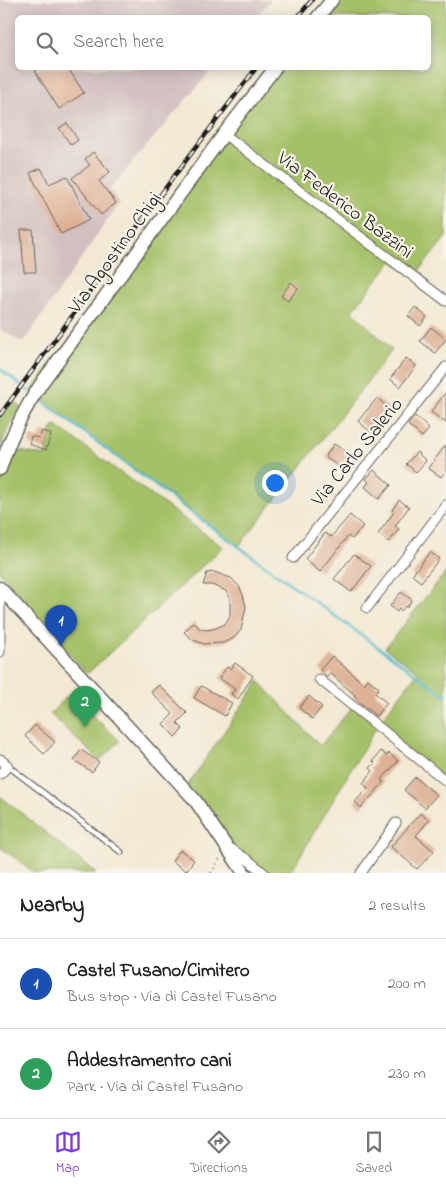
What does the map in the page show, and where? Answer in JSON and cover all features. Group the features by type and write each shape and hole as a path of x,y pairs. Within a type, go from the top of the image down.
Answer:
{"street":[{"path":"320,15 332,0"},
{"name":"Via Agostino Chigi","path":"0,469 8,442 43,381 224,134 273,70"},
{"name":"Via Federico Bazzini","path":"224,134 446,301"},
{"name":"Via Carlo Salerio","path":"293,558 446,367"},
{"path":"367,608 446,505"},
{"path":"0,588 195,800 243,865 264,873"},
{"path":"0,594 0,652"},
{"path":"319,679 446,781"},
{"path":"0,759 8,766 0,774"},
{"path":"361,873 396,823"}],"lane":[{"path":"8,766 121,852"}],"path":[{"path":"211,873 228,846"}],"shaded area":[{"path":"0,0 271,0 258,15 15,15 15,70 211,70 110,189 119,203 23,343 0,329"}],"green space":[{"path":"332,0 446,0 446,237 414,277 392,261 352,311 392,350 239,546 30,392 273,70 431,70 431,15 319,15"},
{"path":"12,401 21,407 9,425 0,448 0,418"},
{"path":"56,426 223,547 87,674 0,572 0,486 10,449 45,456 52,428"},
{"path":"446,572 446,781 377,726 290,873 264,873 227,847 185,789 259,681 320,746 353,706 377,725 418,672 385,648"},
{"path":"69,694 120,741 100,761 50,714"},
{"path":"0,796 96,873 35,873 0,847"}],"building":[{"path":"69,70 84,93 59,109 35,71"},
{"path":"67,123 78,140 71,145 59,128"},
{"path":"93,152 110,172 99,181 116,203 101,215 72,178 90,165 85,159"},
{"path":"41,168 49,184 67,176 89,220 61,234 30,173"},
{"path":"21,230 33,230 36,272 24,272"},
{"path":"291,282 298,288 288,301 281,296"},
{"path":"415,307 427,317 420,326 408,316"},
{"path":"431,327 446,339 435,353 420,341"},
{"path":"406,358 416,366 400,387 390,379"},
{"path":"446,392 446,423 431,412"},
{"path":"377,398 392,411 373,434 358,421"},
{"path":"415,416 429,429 422,437 408,425"},
{"path":"42,431 51,434 46,450 29,444 31,436 39,438"},
{"path":"334,444 353,456 344,470 325,457"},
{"path":"446,445 446,471 441,477 428,468"},
{"path":"417,452 426,461 416,472 406,464"},
{"path":"374,470 391,485 379,499 365,487 369,482 366,479"},
{"path":"399,500 409,507 395,526 399,529 389,542 378,534 394,512 392,510"},
{"path":"350,515 363,526 352,539 348,536 320,572 305,559 325,533 331,537"},
{"path":"430,552 439,559 421,582 412,575"},
{"path":"354,554 371,566 351,592 334,579"},
{"path":"214,572 231,578 239,586 246,607 241,630 234,638 223,643 204,644 193,640 184,632 194,622 200,629 216,628 225,624 230,616 230,598 226,591 212,585 203,585 207,573"},
{"path":"401,592 412,600 407,607 405,606 401,611 399,609 397,612 390,606"},
{"path":"332,656 364,684 368,679 379,688 375,693 387,703 376,716 330,673 327,677 320,670"},
{"path":"235,663 253,676 238,699 231,694 235,689 219,678 227,667 231,669"},
{"path":"159,685 187,713 177,723 183,729 175,737 163,724 173,714 151,692"},
{"path":"201,686 232,703 225,716 194,698"},
{"path":"309,696 322,707 312,719 299,708"},
{"path":"35,725 55,742 44,754 25,736"},
{"path":"81,750 99,762 92,772 74,760"},
{"path":"381,751 387,756 389,753 398,761 381,780 384,782 361,808 355,802 368,788 363,783 373,771 370,768"},
{"path":"415,777 437,795 425,808 404,790"},
{"path":"420,813 429,820 416,836 434,851 417,869 391,847"},
{"path":"180,850 194,860 186,871 172,861"}],"waterway":[{"path":"0,369 31,393"},
{"path":"37,397 181,505 446,696"}],"railway":[{"path":"300,15 312,0"},
{"path":"0,415 175,175 254,70"}],"place":[{"name":"Castel Fusano/Cimitero","path":"61,646"},
{"name":"Addestramentro cani","path":"85,727"}]}
